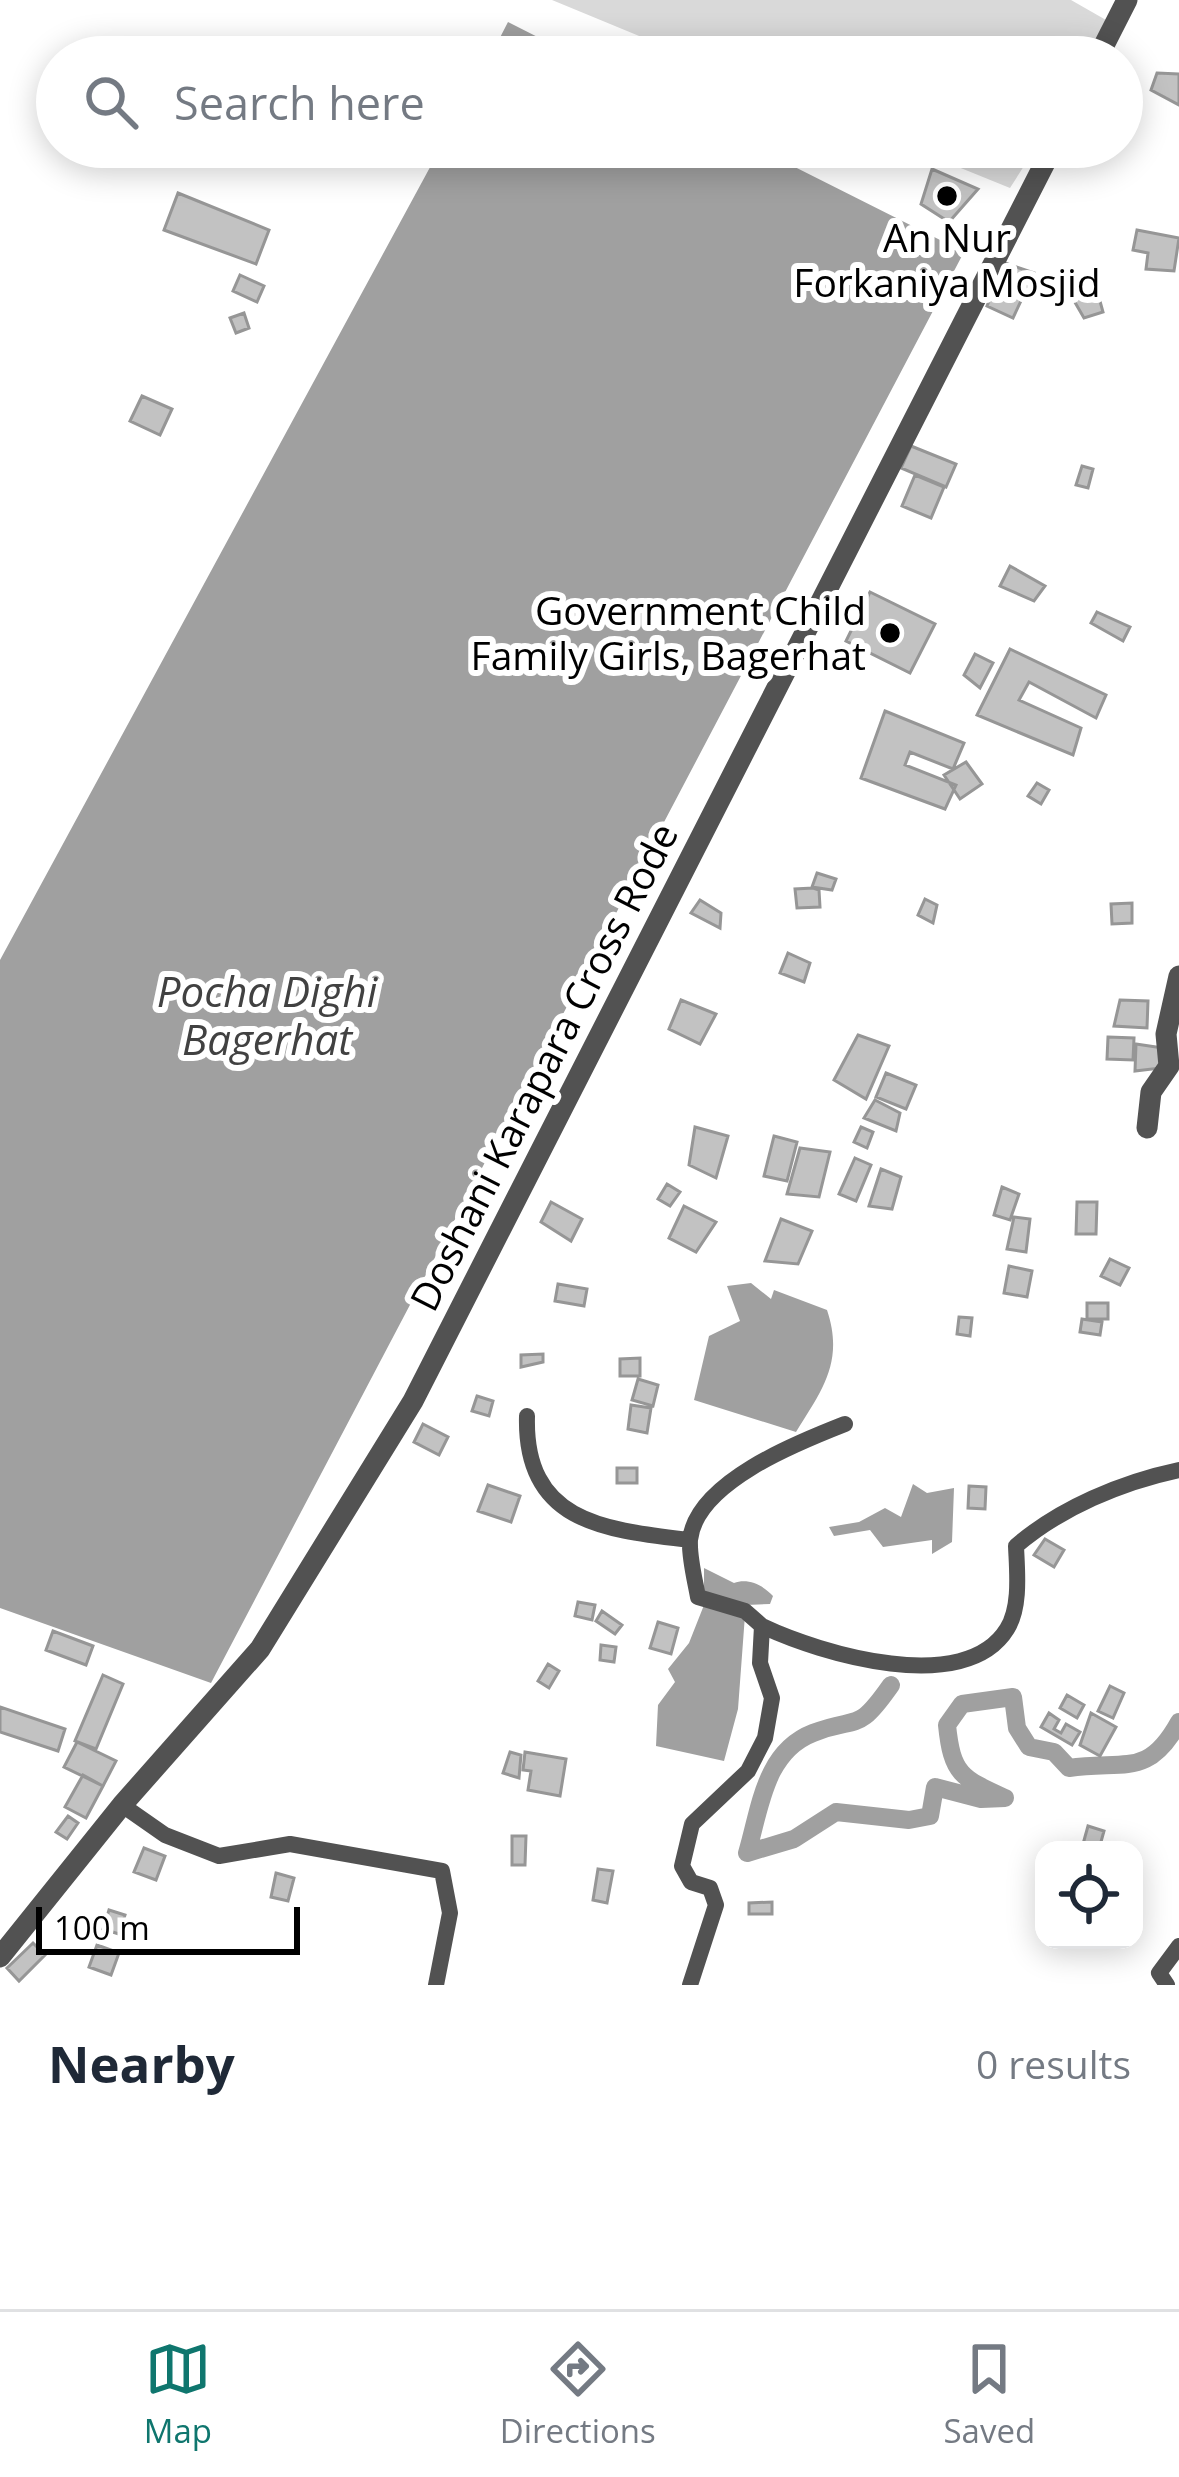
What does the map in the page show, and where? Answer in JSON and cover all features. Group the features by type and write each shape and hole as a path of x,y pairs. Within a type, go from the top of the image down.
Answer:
{"street":[{"path":"1109,36 1127,0"},
{"name":"Doshani Karapara Cross Rode","path":"0,1957 122,1805 260,1649 413,1401 1043,168"},
{"path":"1147,1128 1150,1092 1169,1066 1166,1034 1179,976"},
{"path":"527,1416 526,1443 539,1483 582,1523 690,1540"},
{"path":"845,1424 732,1481 700,1512 690,1540 698,1597 745,1611 762,1626 839,1654 951,1666 987,1653 1010,1626 1016,1546 1041,1525 1127,1483 1179,1470"},
{"path":"690,1985 716,1905 710,1888 691,1882 682,1866 692,1824 748,1771 765,1738 772,1697 760,1663 762,1626"},
{"path":"122,1805 165,1835 219,1856 290,1844 442,1871 450,1913 436,1985"},
{"path":"1167,1985 1159,1973 1179,1946"}],"shaded area":[{"path":"552,0 1071,0 1113,24 1105,36 639,36"},
{"path":"961,168 1023,168 1010,188"}],"water":[{"path":"508,22 536,36 501,36"},
{"name":"Pocha Dighi Bagerhat","path":"430,168 797,168 964,252 211,1683 0,1608 0,960"},
{"path":"751,1283 771,1299 774,1290 827,1310 832,1360 796,1432 694,1400 709,1336 740,1321 727,1286"},
{"path":"913,1484 927,1493 954,1488 952,1542 932,1554 932,1540 883,1547 870,1530 834,1536 829,1527 859,1522 885,1508 901,1517"},
{"path":"704,1568 734,1583 760,1586 773,1596 770,1604 746,1605 704,1591"},
{"path":"704,1605 745,1615 738,1709 724,1761 656,1746 658,1705 675,1682 668,1669 689,1643"}],"building":[{"path":"1157,73 1179,74 1179,105 1151,90"},
{"name":"An Nur Forkaniya Mosjid","path":"932,169 978,189 949,222 921,204"},
{"path":"178,193 269,230 256,264 164,230"},
{"path":"1137,230 1179,238 1174,271 1146,269 1148,253 1133,250"},
{"path":"1005,263 1034,273 1013,318 987,306"},
{"path":"240,275 264,286 257,302 233,291"},
{"path":"1095,283 1103,312 1084,318 1069,292"},
{"path":"244,313 249,328 236,333 230,318"},
{"path":"142,396 172,409 160,435 130,421"},
{"path":"911,446 956,464 946,487 901,468"},
{"path":"1082,466 1093,469 1088,488 1076,485"},
{"path":"915,475 944,487 931,518 902,506"},
{"path":"1010,566 1045,586 1034,601 1000,586"},
{"name":"Government Child Family Girls, Bagerhat","path":"870,592 935,624 910,673 846,641"},
{"path":"1097,612 1130,627 1123,641 1091,623"},
{"path":"1010,649 1106,695 1096,718 1029,682 1019,700 1081,728 1073,755 977,715"},
{"path":"975,654 993,663 980,688 964,675"},
{"path":"885,711 964,743 953,769 910,752 905,765 956,785 945,809 861,778"},
{"path":"966,762 982,784 960,799 944,775"},
{"path":"1037,783 1049,790 1041,804 1028,796"},
{"path":"817,873 836,879 832,890 812,887"},
{"path":"795,889 819,890 820,907 797,908"},
{"path":"925,899 937,905 933,923 918,915"},
{"path":"700,900 721,913 720,928 691,913"},
{"path":"1132,903 1132,923 1112,924 1111,904"},
{"path":"788,953 810,963 804,982 780,973"},
{"path":"681,1000 716,1014 700,1044 669,1029"},
{"path":"1120,1000 1148,1001 1147,1028 1114,1026"},
{"path":"858,1035 889,1046 866,1099 834,1080"},
{"path":"1108,1037 1134,1038 1133,1060 1107,1059"},
{"path":"1136,1044 1163,1048 1161,1068 1135,1071"},
{"path":"886,1073 916,1085 906,1109 876,1097"},
{"path":"875,1100 900,1113 896,1131 864,1118"},
{"path":"695,1127 728,1136 716,1178 689,1165"},
{"path":"861,1127 873,1132 867,1148 854,1142"},
{"path":"774,1136 797,1142 787,1181 764,1176"},
{"path":"800,1148 830,1152 819,1197 787,1194"},
{"path":"855,1158 871,1165 856,1201 839,1194"},
{"path":"881,1169 901,1177 892,1209 869,1206"},
{"path":"667,1184 680,1192 670,1206 658,1199"},
{"path":"1002,1187 1019,1194 1010,1220 994,1215"},
{"path":"551,1202 582,1219 571,1241 541,1222"},
{"path":"1077,1202 1097,1202 1096,1234 1076,1234"},
{"path":"684,1206 716,1222 696,1252 669,1238"},
{"path":"1014,1217 1030,1219 1026,1252 1007,1249"},
{"path":"781,1219 812,1231 798,1264 765,1261"},
{"path":"1110,1259 1129,1268 1120,1285 1101,1276"},
{"path":"1009,1266 1032,1271 1027,1297 1004,1293"},
{"path":"558,1284 587,1289 584,1306 555,1301"},
{"path":"1087,1303 1108,1303 1108,1319 1087,1319"},
{"path":"959,1317 972,1318 970,1336 957,1334"},
{"path":"1082,1319 1102,1322 1100,1335 1080,1332"},
{"path":"543,1354 543,1362 521,1367 521,1355"},
{"path":"640,1358 640,1376 620,1376 620,1359"},
{"path":"638,1379 658,1385 653,1406 632,1400"},
{"path":"477,1396 493,1401 489,1416 472,1411"},
{"path":"631,1405 651,1408 647,1433 628,1429"},
{"path":"423,1424 448,1437 439,1455 414,1442"},
{"path":"617,1468 637,1468 637,1483 617,1483"},
{"path":"488,1485 520,1496 511,1522 478,1511"},
{"path":"969,1486 986,1487 985,1509 968,1508"},
{"path":"1045,1539 1064,1550 1054,1567 1034,1555"},
{"path":"578,1602 595,1605 592,1620 575,1616"},
{"path":"602,1611 622,1625 615,1634 596,1621"},
{"path":"658,1622 678,1628 671,1654 650,1648"},
{"path":"53,1631 93,1646 86,1665 46,1650"},
{"path":"601,1645 616,1647 614,1662 600,1660"},
{"path":"548,1664 559,1671 549,1688 538,1681"},
{"path":"103,1675 123,1684 96,1749 75,1741"},
{"path":"1110,1686 1124,1693 1113,1718 1098,1711"},
{"path":"1067,1695 1084,1705 1077,1718 1060,1708"},
{"path":"0,1707 65,1729 58,1751 0,1732"},
{"path":"1049,1713 1059,1720 1054,1729 1061,1733 1066,1724 1080,1732 1072,1745 1041,1727"},
{"path":"1091,1713 1116,1727 1100,1756 1080,1745"},
{"path":"77,1742 116,1761 103,1786 64,1767"},
{"path":"510,1752 521,1755 519,1778 503,1773"},
{"path":"525,1752 566,1759 560,1796 528,1790 531,1771 523,1770"},
{"path":"83,1775 103,1786 86,1818 65,1807"},
{"path":"68,1816 78,1823 67,1839 56,1832"},
{"path":"1088,1826 1104,1831 1101,1841 1084,1841"},
{"path":"512,1836 526,1836 525,1865 512,1865"},
{"path":"144,1848 165,1856 156,1880 134,1872"},
{"path":"598,1869 613,1871 607,1903 593,1900"},
{"path":"276,1873 294,1878 288,1901 271,1897"},
{"path":"772,1902 772,1914 749,1914 749,1903"},
{"path":"109,1910 125,1915 119,1934 103,1929"},
{"path":"33,1943 45,1955 19,1981 7,1968"},
{"path":"97,1945 119,1953 111,1975 89,1967"}],"waterway":[{"path":"891,1685 863,1717 813,1733 784,1754 766,1784 747,1853 794,1839 836,1812 909,1820 930,1816 935,1787 981,1799 1005,1798 969,1779 956,1764 947,1725 962,1704 1013,1697 1017,1728 1029,1747 1054,1752 1069,1768 1146,1759 1168,1740 1179,1722"}],"place":[{"name":"An Nur Forkaniya Mosjid","path":"947,196"},
{"name":"Government Child Family Girls, Bagerhat","path":"890,633"}]}
